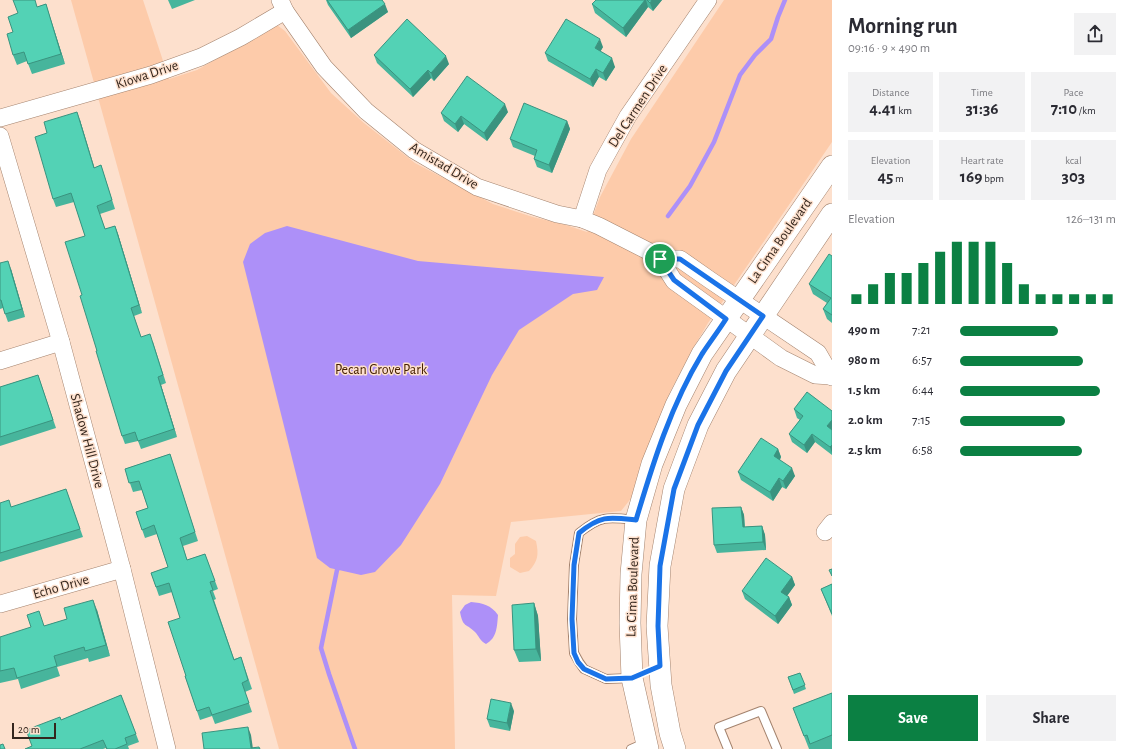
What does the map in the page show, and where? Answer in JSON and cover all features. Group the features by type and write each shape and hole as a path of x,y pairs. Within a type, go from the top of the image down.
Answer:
{"street":[{"name":"Del Carmen Drive","path":"582,219 598,170 628,116 708,0"},
{"name":"Amistad Drive","path":"282,6 324,67 366,111 414,150 477,187 557,214 582,219 650,252 660,259 674,280 781,358 815,375 832,376"},
{"name":"Kiowa Drive","path":"0,118 151,75 201,57 241,37 282,6"},
{"name":"Shadow Hill Drive","path":"0,136 61,342 122,569 167,749"},
{"name":"La Cima Boulevard","path":"642,747 632,678 630,623 631,574 636,520 652,464 676,405 702,354 832,166"},
{"name":"La Cima Boulevard","path":"675,749 670,733 661,685 658,626 660,566 674,489 698,425 726,371 832,214"},
{"name":"Amistad Drive","path":"660,259 680,259 818,354 832,376"},
{"path":"0,361 61,342"},
{"path":"636,520 668,524"},
{"name":"Echo Drive","path":"0,604 122,569"},
{"path":"632,678 660,666"}],"lane":[{"path":"632,678 606,679 584,669 578,662 574,653 572,619 574,565 579,533 590,524 609,517 636,520"},
{"path":"728,749 719,727 761,711 777,749"}],"green space":[{"name":"Pecan Grove Park","path":"71,0 143,0 169,79 197,70 277,25 285,31 331,93 364,123 415,163 493,204 587,232 600,197 631,139 724,0 832,0 832,142 708,323 695,345 671,390 650,441 633,496 621,511 511,522 496,596 452,595 455,749 279,749"},
{"path":"527,536 536,541 537,558 529,571 520,573 510,567 510,558 515,554 515,544 520,537"}],"shaded area":[{"path":"287,226 418,261 604,277 597,290 573,294 519,330 492,375 440,484 401,545 375,572 361,575 330,568 317,558 243,262 250,244 265,233"},
{"path":"471,602 486,605 493,609 498,615 497,628 490,642 486,644 462,621 460,612 465,605"}],"building":[{"path":"13,0 35,0 37,7 46,4 61,54 28,64 24,52 13,55 7,34 13,32 8,17 18,13"},
{"path":"327,0 382,0 385,4 348,30"},
{"path":"596,0 645,0 623,28 592,4"},
{"path":"407,19 446,56 431,73 428,70 410,89 374,55"},
{"path":"566,19 600,39 595,48 612,58 603,73 596,69 590,79 545,53"},
{"path":"467,76 505,104 484,133 461,116 455,124 441,113"},
{"path":"524,103 567,121 549,165 534,159 537,150 510,139"},
{"path":"77,112 94,168 101,165 112,200 97,206 105,229 115,226 139,305 131,308 141,337 150,334 163,375 158,377 174,429 138,441 135,432 122,436 80,296 82,295 65,242 85,236 71,193 53,199 35,137 47,133 44,122"},
{"path":"829,254 832,256 832,315 823,309 831,298 809,284"},
{"path":"8,261 22,309 5,314 0,300 0,263"},
{"path":"38,375 53,420 0,437 0,387"},
{"path":"807,392 832,411 832,420 827,426 832,430 832,445 830,447 812,434 804,445 789,434 803,416 794,409"},
{"path":"761,438 778,449 774,456 792,468 783,481 779,478 770,492 738,472"},
{"path":"170,454 195,532 180,538 187,560 205,554 215,581 210,582 213,590 210,591 234,660 241,657 248,680 242,683 249,703 212,715 209,707 197,711 168,622 180,618 169,583 156,587 151,573 168,567 154,525 142,530 136,512 148,508 139,481 129,483 125,469"},
{"path":"66,489 80,529 0,553 0,503 9,500 11,507"},
{"path":"741,507 743,527 762,526 763,542 714,545 712,508"},
{"path":"766,558 792,577 781,592 789,597 775,616 742,591"},
{"path":"832,569 832,576 829,570"},
{"path":"832,584 832,614 821,589"},
{"path":"93,600 106,645 85,651 84,647 54,656 57,666 17,678 14,668 0,671 0,637 31,627 27,615 39,611 44,626 67,619 64,608"},
{"path":"534,603 536,649 514,650 512,605"},
{"path":"800,673 805,685 793,690 788,677"},
{"path":"832,693 832,735 810,744 807,735 804,736 793,708"},
{"path":"121,695 136,734 125,738 127,744 115,749 107,749 103,740 80,749 25,749 32,746 26,730 60,717 61,720"},
{"path":"491,699 511,703 507,723 487,719"},
{"path":"248,727 251,748 259,747 260,749 204,749 202,733"},
{"path":"3,744 5,749 0,749 0,745"}],"waterway":[{"path":"668,216 690,186 714,142 740,75 755,55 771,39 785,0"},
{"path":"340,565 337,570 321,648 355,749"}],"route":[{"path":"660,259 680,259 763,316 726,371 698,425 674,489 660,566 658,626 660,666 632,678 606,679 584,669 578,662 574,653 572,619 574,565 579,533 590,524 609,517 636,520 652,464 676,405 702,354 726,319 674,280 660,259"}]}
